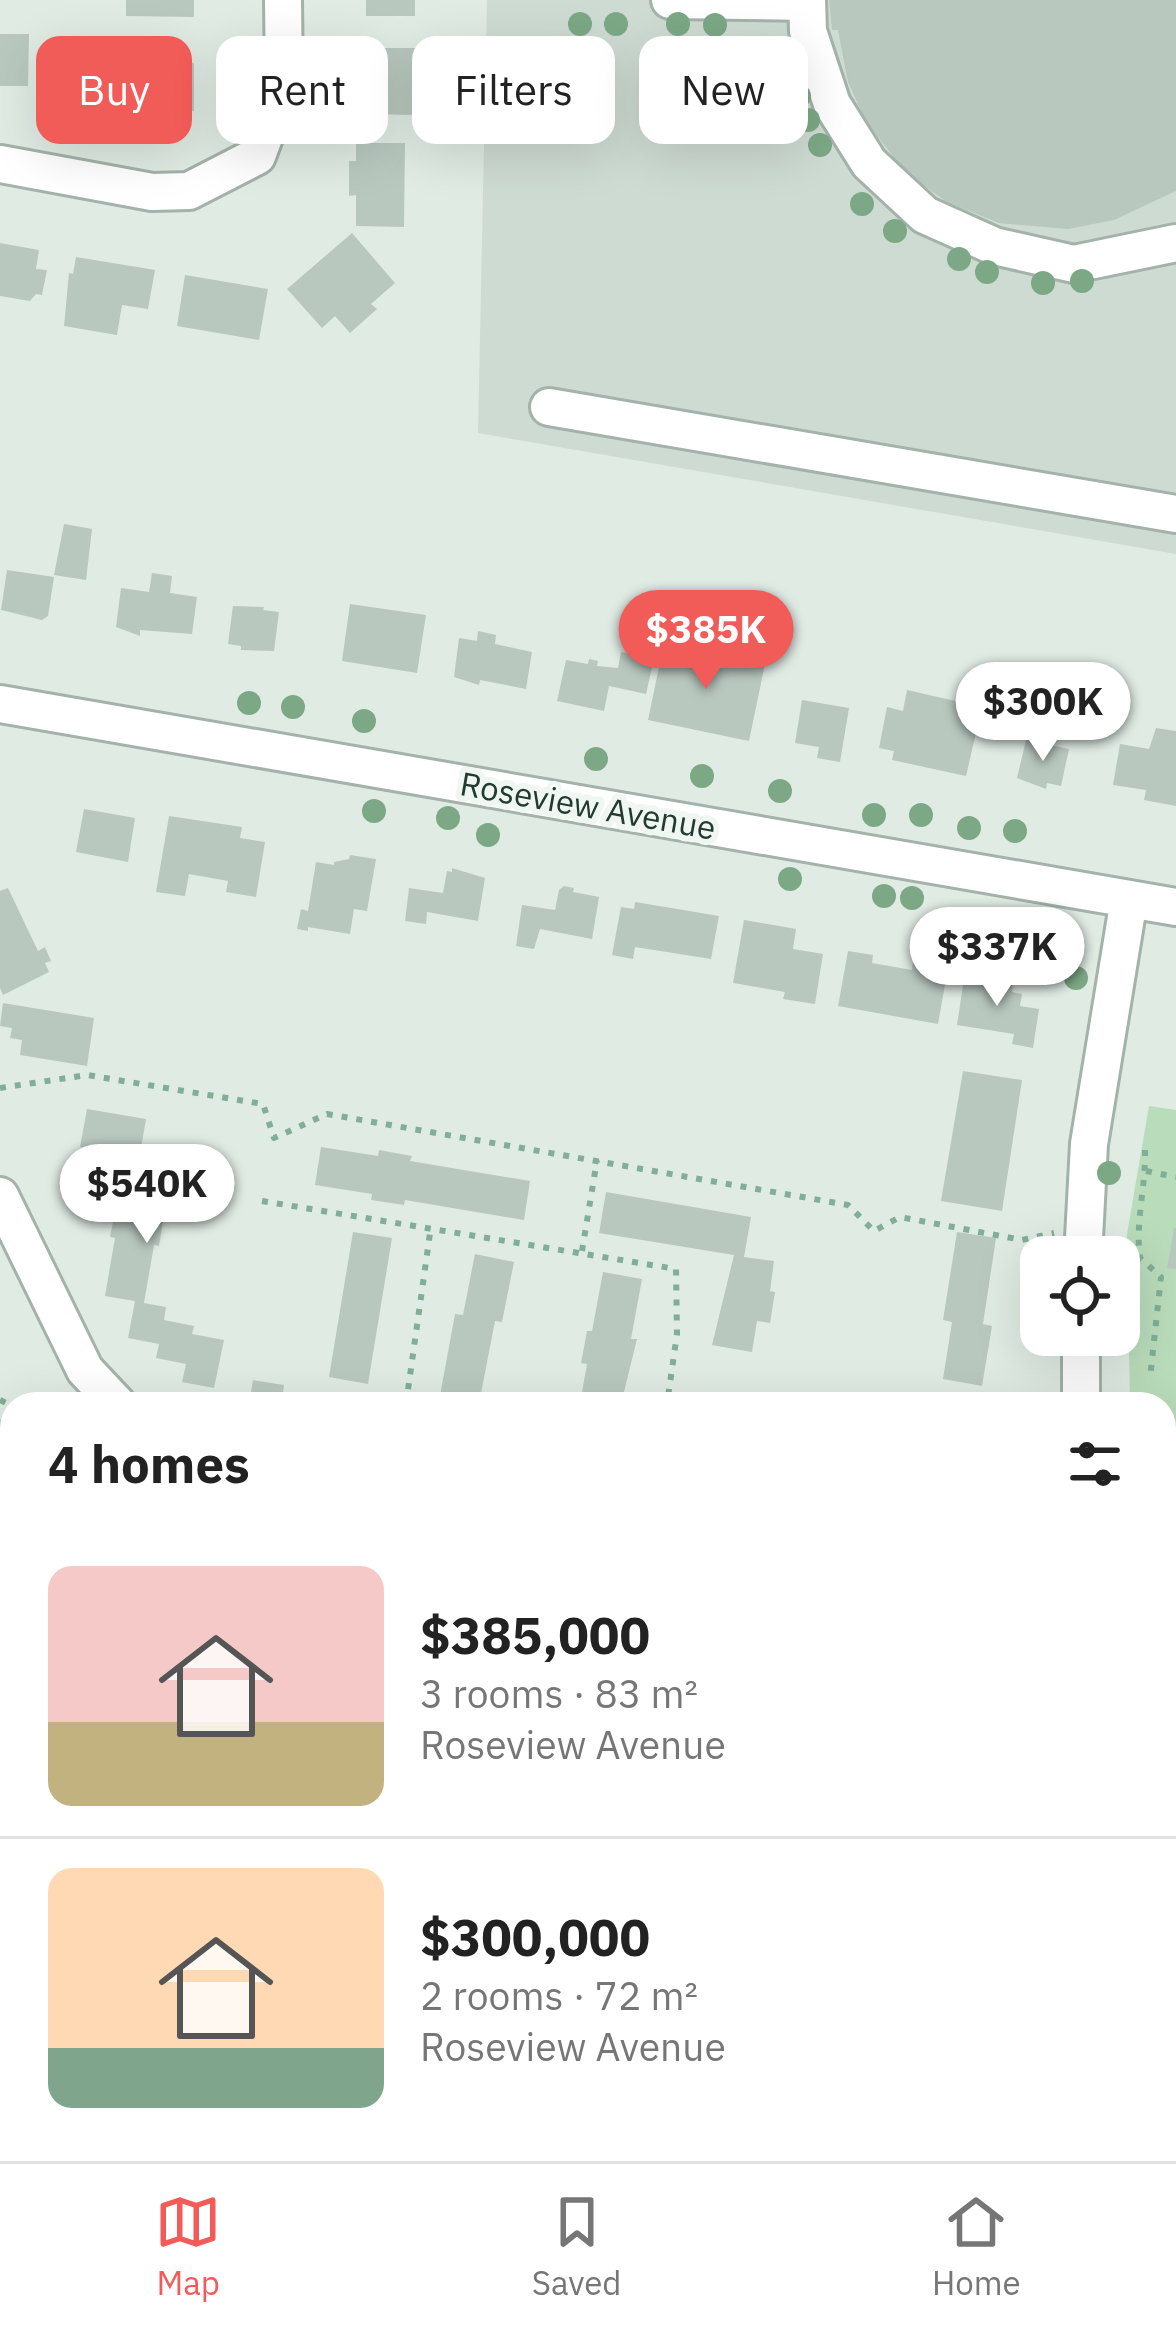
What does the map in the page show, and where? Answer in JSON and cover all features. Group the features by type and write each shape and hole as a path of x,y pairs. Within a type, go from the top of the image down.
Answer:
{"street":[{"path":"0,164 152,192 189,190 257,156 284,84 284,0"},
{"path":"670,0 807,1 808,31 832,104 869,163 925,215 994,246 1074,264 1176,243"},
{"path":"549,407 1176,514"},
{"name":"Roseview Avenue","path":"0,704 1176,907"},
{"path":"1084,1236 1089,1144 1129,899"},
{"path":"0,1196 85,1370 106,1392"},
{"path":"1081,1392 1082,1356"}],"path":[{"path":"0,1088 87,1076 263,1104 274,1138 327,1114 848,1205 874,1231 900,1217 1020,1240"},
{"path":"1145,1150 1136,1229 1140,1258 1161,1276 1150,1378"},
{"path":"582,1251 597,1159"},
{"path":"1146,1171 1176,1177"},
{"path":"262,1201 676,1269 677,1334 669,1392"},
{"path":"408,1392 431,1226"}],"shaded area":[{"path":"487,0 1176,0 1176,554 478,433 484,144 615,144 615,36 486,36"}],"green space":[{"path":"1149,1106 1176,1110 1176,1392 1130,1392 1129,1356 1140,1356 1140,1236 1127,1236"}],"building":[{"path":"126,0 194,0 194,17 126,16"},
{"path":"366,0 415,0 415,16 366,16"},
{"path":"829,0 1176,0 1176,191 1114,220 1068,229 999,223 947,202 905,172 865,120 848,82 838,30 832,30"},
{"path":"0,34 29,34 28,86 0,86"},
{"path":"388,48 412,48 412,115 388,114"},
{"path":"192,63 194,63 192,111"},
{"path":"405,143 404,227 356,226 356,195 349,196 349,161 356,161 356,144"},
{"path":"352,233 395,283 371,304 377,309 350,333 335,316 322,328 287,289"},
{"path":"0,243 39,250 36,269 47,270 42,295 30,301 0,296"},
{"path":"76,257 155,270 148,309 122,305 117,335 64,326 69,273 73,274"},
{"path":"185,275 268,289 259,340 177,326"},
{"path":"64,524 92,529 86,580 54,575"},
{"path":"7,570 54,577 48,616 42,620 1,610"},
{"path":"152,573 172,576 170,593 197,597 192,634 140,630 140,636 116,627 121,588 149,592"},
{"path":"350,604 426,615 417,673 342,661"},
{"path":"233,606 279,612 274,651 241,650 241,646 228,644"},
{"path":"478,631 496,635 495,644 532,652 526,689 480,680 479,685 454,677 459,638 477,641"},
{"path":"664,643 765,664 749,741 648,720"},
{"path":"621,652 654,659 646,694 609,686 604,711 557,701 566,660 588,664 589,659 598,661 597,666 618,668"},
{"path":"964,681 987,686 966,776 892,760 894,751 879,748 887,707 903,711 907,690 960,702"},
{"path":"802,700 849,708 840,762 817,758 819,747 795,743"},
{"path":"1156,728 1176,731 1176,806 1144,800 1146,790 1113,785 1120,744 1149,749"},
{"path":"1026,740 1069,749 1061,786 1047,783 1046,789 1017,778"},
{"path":"84,809 135,818 128,862 76,852"},
{"path":"169,816 242,827 240,838 265,842 256,897 226,892 228,881 189,874 185,896 156,892"},
{"path":"350,855 376,859 367,911 354,909 350,934 297,929 301,909 308,911 316,862 334,865"},
{"path":"452,868 485,878 478,921 427,912 426,924 405,921 409,888 443,893 447,871"},
{"path":"564,886 599,897 592,939 540,929 534,949 516,946 522,905 555,910"},
{"path":"8,888 38,951 45,947 51,961 45,963 49,972 3,995 0,891"},
{"path":"635,902 719,916 711,959 635,947 633,959 612,955 621,907 634,909"},
{"path":"744,920 796,929 793,949 823,954 815,1004 783,999 785,992 733,983"},
{"path":"848,951 873,955 872,963 912,970 913,962 948,968 938,1024 838,1006"},
{"path":"965,972 1013,980 1012,992 1022,994 1020,1006 1039,1009 1033,1048 1012,1044 1014,1034 957,1025"},
{"path":"3,1003 94,1018 87,1066 20,1055 22,1040 10,1038 12,1028 0,1026"},
{"path":"963,1071 1022,1080 1002,1211 941,1201"},
{"path":"87,1109 146,1119 141,1148 179,1155 159,1246 154,1245 144,1303 166,1307 164,1320 194,1326 192,1334 224,1340 214,1388 182,1382 186,1364 156,1358 159,1344 128,1338 135,1301 105,1296 116,1206 130,1209 139,1157 80,1147"},
{"path":"321,1147 378,1156 379,1150 412,1156 410,1161 530,1181 524,1220 405,1200 404,1205 371,1200 372,1194 315,1185"},
{"path":"606,1192 751,1217 744,1257 774,1261 770,1291 775,1292 770,1323 757,1321 752,1352 712,1345 734,1255 599,1233"},
{"path":"1176,1228 1176,1269 1167,1268"},
{"path":"353,1232 392,1238 368,1384 329,1377"},
{"path":"957,1232 996,1238 983,1324 992,1326 982,1386 943,1379 952,1322 943,1320"},
{"path":"475,1254 514,1262 502,1322 495,1321 481,1392 441,1392 455,1314 463,1315"},
{"path":"603,1272 642,1279 631,1339 637,1339 624,1392 582,1392 587,1364 581,1363 587,1331 592,1331"},
{"path":"253,1380 284,1385 283,1392 251,1392"}]}
